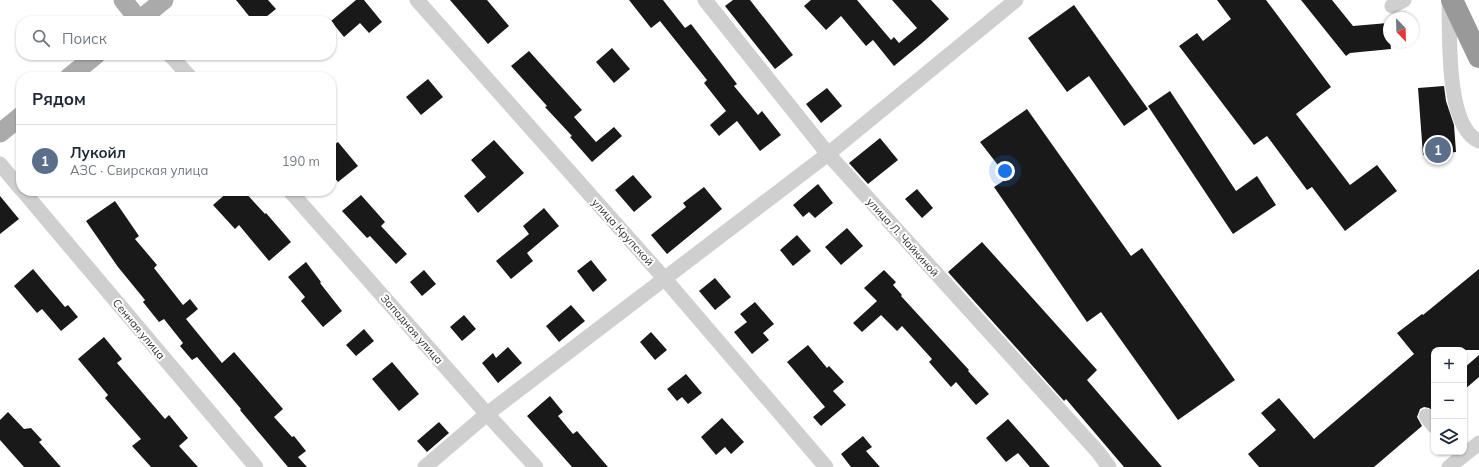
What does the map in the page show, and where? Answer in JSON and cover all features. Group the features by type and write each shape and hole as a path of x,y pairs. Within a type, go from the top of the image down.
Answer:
{"highway":[{"path":"1452,0 1479,57"}],"main road":[{"path":"123,0 135,16"},
{"path":"145,16 164,0"},
{"path":"75,72 90,60"},
{"path":"0,133 16,120"}],"street":[{"name":"улица Крупской","path":"417,0 664,278 826,467"},
{"name":"улица Л. Чайкиной","path":"705,0 828,154 1098,452 1109,467"},
{"path":"425,467 488,414 828,154 1016,0"},
{"path":"1449,0 1450,50 1454,100 1466,130 1472,138 1479,141"},
{"path":"175,60 185,72"},
{"name":"Сенная улица","path":"0,164 16,183"},
{"name":"Сенная улица","path":"27,196 256,467"},
{"name":"Западная улица","path":"294,196 536,467"},
{"path":"1467,450 1479,443"},
{"path":"1449,467 1459,455"}],"building":[{"path":"236,0 268,0 276,9 267,16 249,16"},
{"path":"356,0 364,0 382,22 369,33 360,23 344,37 336,27 336,17"},
{"path":"450,0 487,0 509,26 488,44"},
{"path":"629,0 663,0 685,28 691,24 737,84 734,86 758,115 762,111 781,135 760,151 737,121 719,136 710,125 726,111 704,83 707,80 660,21 651,28"},
{"path":"733,0 750,0 793,55 775,69 725,6"},
{"path":"811,0 857,0 891,40 894,37 899,43 917,28 892,0 931,0 949,19 894,66 873,40 866,46 841,16 826,30 804,6"},
{"path":"1217,0 1266,0 1331,87 1296,114 1350,185 1377,165 1397,191 1345,231 1312,187 1307,190 1267,136 1254,145 1179,46 1197,33 1203,41 1231,19"},
{"path":"1301,0 1332,0 1353,26 1383,23 1383,48 1391,49 1350,53 1346,56"},
{"path":"1074,5 1148,109 1124,126 1089,76 1067,92 1028,38"},
{"path":"612,48 630,69 614,83 596,62"},
{"path":"529,51 582,110 574,117 596,142 614,127 622,136 592,162 570,137 572,136 545,107 547,106 511,66"},
{"path":"428,79 443,97 421,115 406,97"},
{"path":"1444,86 1446,101 1454,125 1456,152 1423,155 1418,88"},
{"path":"827,88 842,106 821,123 806,104"},
{"path":"1170,91 1236,191 1257,176 1276,205 1233,234 1148,106"},
{"path":"1027,109 1131,256 1142,248 1235,380 1178,420 1101,312 1087,322 994,187 1008,178 980,142"},
{"path":"880,138 898,160 868,184 849,163"},
{"path":"494,140 524,173 478,213 464,196 486,177 471,160"},
{"path":"338,142 358,166 338,182 336,179 336,143"},
{"path":"633,175 652,197 634,212 615,190"},
{"path":"818,184 833,203 815,218 809,212 803,217 793,205"},
{"path":"704,187 722,209 667,254 651,235 686,207 683,203"},
{"path":"917,189 933,208 922,218 905,199"},
{"path":"361,195 385,222 381,226 407,254 396,264 370,236 367,238 342,211"},
{"path":"0,196 19,219 0,234"},
{"path":"223,196 249,196 265,214 266,213 291,242 269,261 239,225 235,229 213,205"},
{"path":"115,201 139,236 135,239 157,265 154,268 183,305 190,299 198,309 186,319 222,363 234,352 283,409 274,417 292,437 294,436 306,451 298,457 307,467 288,467 197,357 192,360 180,346 183,343 164,319 159,322 143,302 145,300 118,267 86,221"},
{"path":"544,208 559,226 527,253 533,261 511,279 496,261 529,234 523,226"},
{"path":"847,228 863,246 841,265 825,247"},
{"path":"797,235 811,251 793,266 780,250"},
{"path":"982,242 1097,370 1087,380 1162,467 1124,467 1066,399 1064,401 948,272"},
{"path":"591,260 607,280 593,292 577,271"},
{"path":"306,262 342,311 323,327 301,301 305,297 288,277"},
{"path":"33,269 65,307 68,305 78,317 61,331 42,309 37,313 14,286"},
{"path":"1479,269 1479,350 1467,350 1467,347 1431,347 1431,410 1424,407 1420,409 1417,417 1422,426 1374,467 1259,467 1248,454 1276,430 1261,413 1279,398 1314,439 1414,354 1397,333 1422,314 1423,315"},
{"path":"424,270 436,284 422,296 410,282"},
{"path":"884,270 896,282 893,285 902,295 901,296 989,394 976,405 956,382 951,387 929,362 932,359 902,326 897,331 881,315 862,332 853,323 877,301 864,288"},
{"path":"715,278 731,297 715,310 699,291"},
{"path":"755,302 774,324 763,333 769,340 752,354 734,332 747,322 740,314"},
{"path":"571,305 585,321 559,342 546,326"},
{"path":"464,315 476,329 462,341 450,327"},
{"path":"364,329 374,341 356,356 346,345"},
{"path":"651,332 667,350 655,360 640,342"},
{"path":"104,337 122,359 117,363 165,419 169,415 188,438 179,446 198,467 151,467 132,446 141,439 105,398 108,395 78,359"},
{"path":"808,345 827,368 829,366 844,382 833,391 846,405 821,426 813,417 825,407 787,362"},
{"path":"508,347 522,363 498,383 482,363 493,353 496,358"},
{"path":"1479,355 1479,377 1467,387 1467,383 1467,365"},
{"path":"392,362 419,394 399,411 372,379"},
{"path":"686,374 702,393 688,404 682,397 677,401 667,389"},
{"path":"550,396 563,412 558,416 573,434 577,431 608,467 572,467 527,416"},
{"path":"8,412 24,429 31,428 42,440 39,442 61,467 24,467 0,440 0,420"},
{"path":"722,418 744,442 731,454 725,447 716,455 701,437"},
{"path":"1008,419 1050,467 1030,467 1018,453 1006,462 986,438"},
{"path":"439,422 449,433 427,452 417,441"},
{"path":"863,436 872,447 866,451 880,467 851,467 841,454"}],"place":[{"name":"Лукойл","path":"1438,150"}]}
